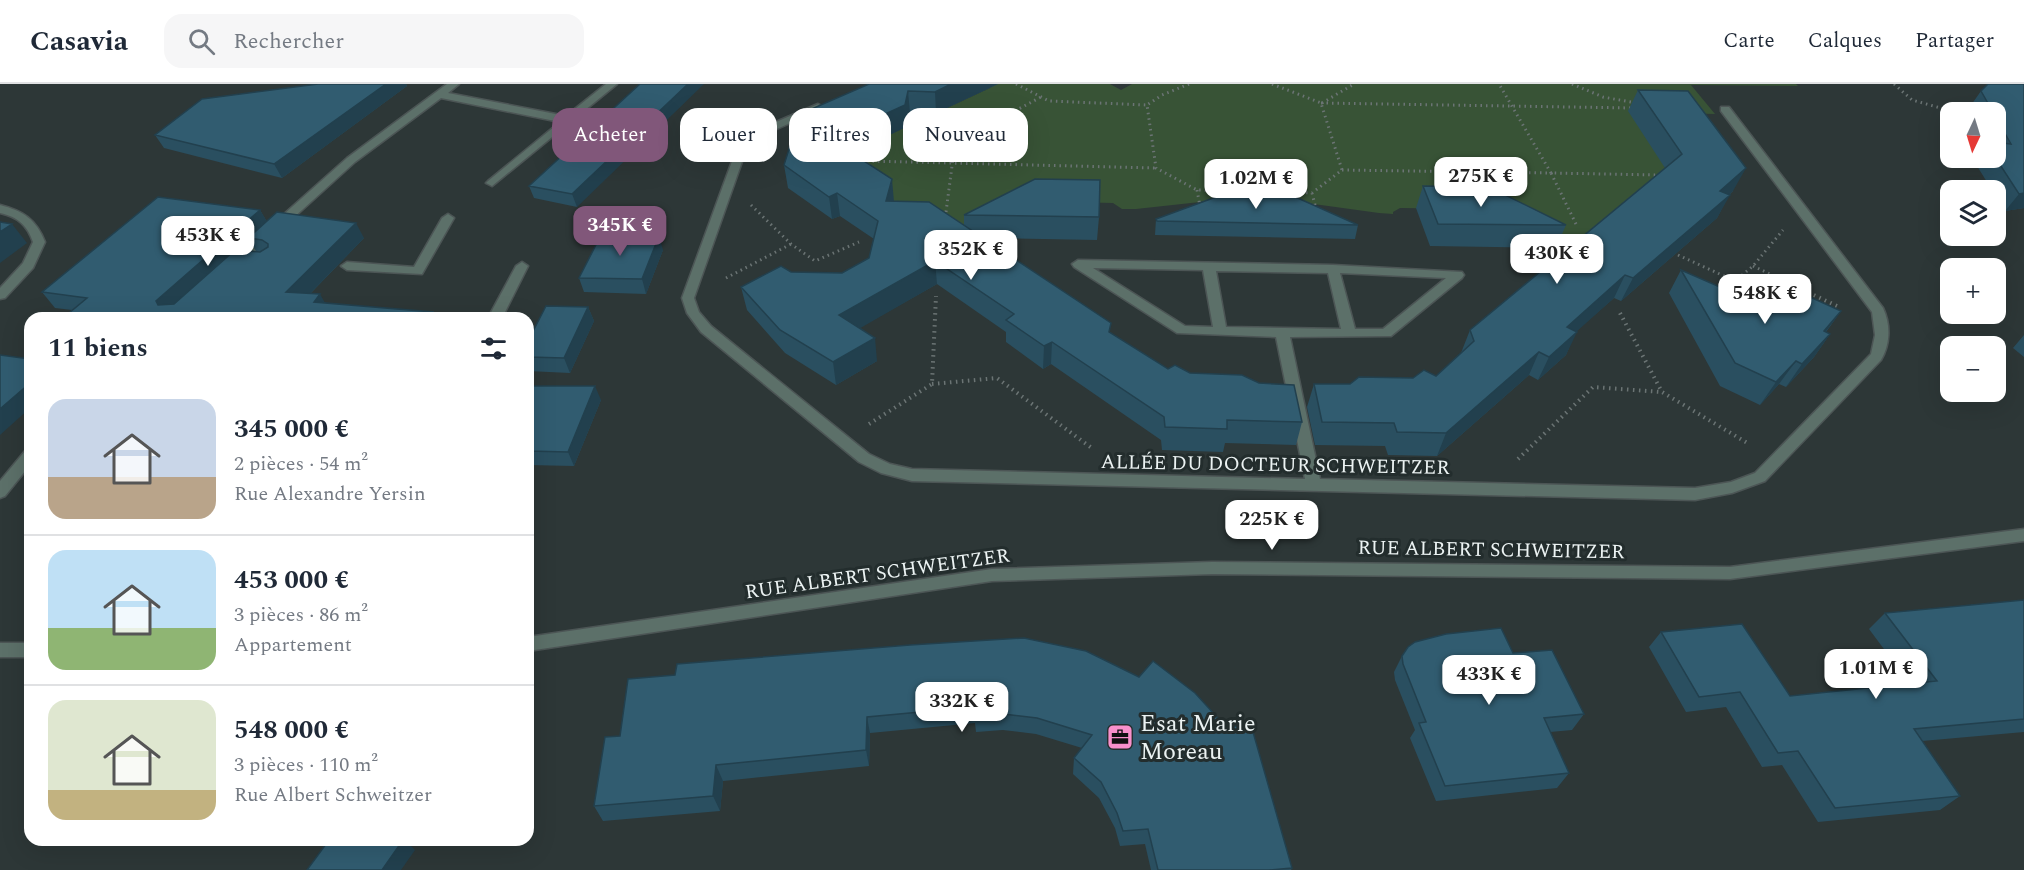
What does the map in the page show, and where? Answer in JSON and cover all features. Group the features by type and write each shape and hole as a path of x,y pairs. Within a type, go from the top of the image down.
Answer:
{"street":[{"path":"224,273 351,160 454,84"},
{"path":"583,108 612,84"},
{"path":"440,94 552,117"},
{"path":"688,298 739,155 766,130 828,102"},
{"path":"1725,109 1878,311 1881,326"},
{"path":"492,183 552,133"},
{"path":"0,209 13,212 33,225 39,242 29,265 0,296"},
{"path":"347,266 418,271 448,218"},
{"path":"240,259 260,260"},
{"path":"1078,264 1209,266 1333,269 1458,275 1386,333 1282,333 1182,330 1078,264"},
{"path":"498,312 522,266"},
{"path":"1209,266 1220,331"},
{"path":"1333,269 1349,333"},
{"name":"ALLÉE DU DOCTEUR SCHWEITZER","path":"688,298 693,313 706,329 864,458 886,469 912,475 1519,490 1695,494 1732,487 1760,477 1876,357 1880,352 1883,333 1881,326"},
{"path":"1282,333 1314,485"},
{"path":"0,492 24,462"},
{"name":"RUE ALBERT SCHWEITZER","path":"534,643 992,575 1212,568 1730,573 2024,535"},
{"path":"0,650 24,650"}],"path":[{"path":"1016,84 1049,101 1147,105 1162,95 1189,84"},
{"path":"1272,84 1321,103 1644,106 1603,97 1572,84"},
{"path":"1321,103 1354,84"},
{"path":"1499,84 1551,173 1576,224"},
{"path":"1894,84 1912,100 1940,108"},
{"path":"946,212 955,143 1041,97"},
{"path":"1321,103 1342,170"},
{"path":"1147,105 1156,168"},
{"path":"891,162 1156,168 1197,190 1243,191"},
{"path":"1278,192 1312,193 1342,170 1658,175"},
{"path":"729,184 791,244 815,261 859,242"},
{"path":"1197,190 1201,212"},
{"path":"1312,193 1318,215"},
{"path":"1678,255 1735,281 1753,266 1801,208"},
{"path":"688,298 791,244"},
{"path":"1753,266 1881,326"},
{"path":"932,384 936,297"},
{"path":"1620,313 1662,392"},
{"path":"843,441 932,384 997,378 1135,480"},
{"path":"1519,490 1509,468 1593,387 1662,392 1776,460"}],"green space":[{"path":"991,84 1110,84 1121,90 1132,84 1796,84 1798,86 1691,85 1715,114 1638,112 1673,184 1613,238 1550,237 1481,209 1400,208 1393,214 1255,196 1136,209 1122,209 1113,203 1033,201 974,226 915,225 853,162 891,162 891,134 903,128 903,162 1028,162 1028,108 947,108 990,88"}],"building":[{"path":"318,84 386,84 274,164 155,135 202,99"},
{"path":"640,84 688,84 663,108 614,108"},
{"path":"869,84 951,84 935,92 908,91 905,105 891,111 891,108 814,108"},
{"path":"1988,84 2024,84 2024,193 2019,194 2002,168 2006,168 2006,143 2011,144 2006,135 2006,102 1987,102 1981,91"},
{"path":"1638,90 1688,91 1746,168 1720,191 1730,195 1633,278 1625,275 1567,327 1577,332 1549,357 1539,352 1446,433 1397,432 1394,423 1322,422 1314,384 1350,384 1359,377 1413,378 1424,370 1436,376 1474,341 1470,330 1682,154"},
{"path":"789,149 789,162 866,162 892,179 886,201 929,202 1111,323 1109,332 1168,369 1175,365 1190,373 1242,375 1259,383 1294,385 1302,422 1227,420 1227,429 1165,427 1164,417 1052,342 1044,346 1006,320 1014,314 935,261 839,315 875,338 833,362 780,330 741,287 781,266 791,272 842,273 869,258 878,221 837,193 829,197 784,165"},
{"path":"555,162 606,162 572,194 529,186"},
{"path":"1035,179 1100,180 1099,217 964,215"},
{"path":"1423,186 1489,187 1566,225 1438,224"},
{"path":"1260,187 1282,191 1358,225 1157,221 1156,219 1235,190"},
{"path":"158,197 260,210 156,301 158,305 174,304 235,250 260,252 268,247 268,244 262,240 248,238 277,212 356,223 286,292 320,294 314,302 433,312 70,312 87,298 42,292"},
{"path":"0,222 12,224 0,232"},
{"path":"601,235 659,236 642,279 579,278"},
{"path":"1681,270 1729,291 1782,293 1788,287 1841,311 1824,331 1830,334 1802,364 1796,361 1776,382 1735,363"},
{"path":"546,306 588,307 564,358 534,357 534,329"},
{"path":"0,355 24,358 24,388 0,409"},
{"path":"534,386 595,386 568,452 534,451"},
{"path":"2024,600 2024,719 1914,729 1960,796 1835,808 1798,751 1778,753 1740,692 1699,697 1661,632 1742,624 1790,696 1937,681 1885,613"},
{"path":"1501,628 1513,653 1552,650 1584,714 1544,718 1569,773 1445,786 1419,723 1426,722 1402,656 1415,642 1446,634"},
{"path":"1024,638 1086,651 1139,677 1153,661 1195,693 1226,727 1251,725 1292,868 1158,870 1148,829 1123,831 1117,813 1101,782 1074,758 1092,735 1037,718 1003,714 975,716 974,707 867,717 866,750 716,765 713,796 594,806 605,737 620,736 628,679 675,675 677,664"},
{"path":"325,846 399,846 382,870 307,870"}],"place":[{"name":"Esat Marie Moreau","path":"1120,737"}]}
